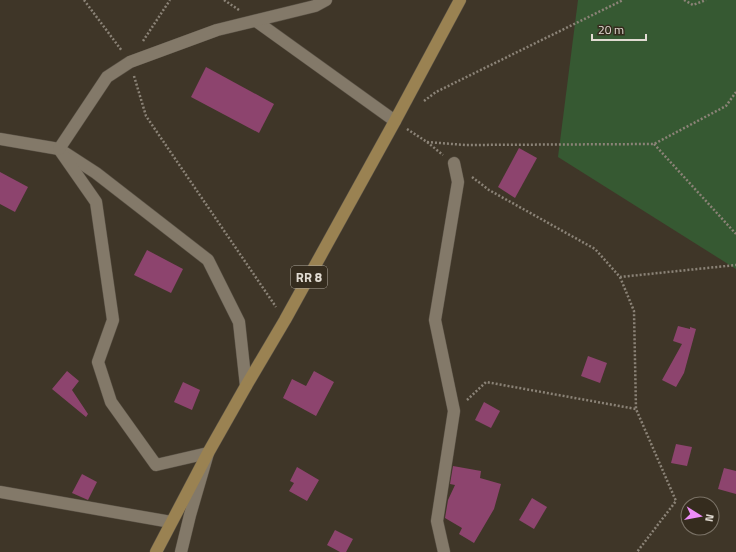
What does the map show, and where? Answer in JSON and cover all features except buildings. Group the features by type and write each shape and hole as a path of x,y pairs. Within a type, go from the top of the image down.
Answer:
{"main road":[{"name":"RR 8","path":"156,552 208,453 395,121 460,0"}],"street":[{"path":"59,149 107,77 130,62 217,30 316,6 326,0"},
{"path":"256,21 395,121"},
{"path":"0,138 59,149 96,173 208,260 239,322 246,386"},
{"path":"59,149 96,202 113,320 98,362 111,402 156,465 208,453 181,552"},
{"path":"444,552 438,521 454,411 435,320 458,182 454,163"},
{"path":"0,492 171,522"}],"path":[{"path":"84,0 130,62 146,116 284,320"},
{"path":"130,62 170,0"},
{"path":"418,105 436,92 623,0"},
{"path":"684,0 693,5 706,0"},
{"path":"427,142 465,145 654,144 726,106 736,92"},
{"path":"395,121 427,142 489,190 595,249 620,277 634,311 636,409 676,501 637,552"},
{"path":"654,144 736,234"},
{"path":"620,277 736,265"},
{"path":"454,411 486,382 636,409"}],"green space":[{"path":"578,0 736,0 736,269 558,157"}]}
